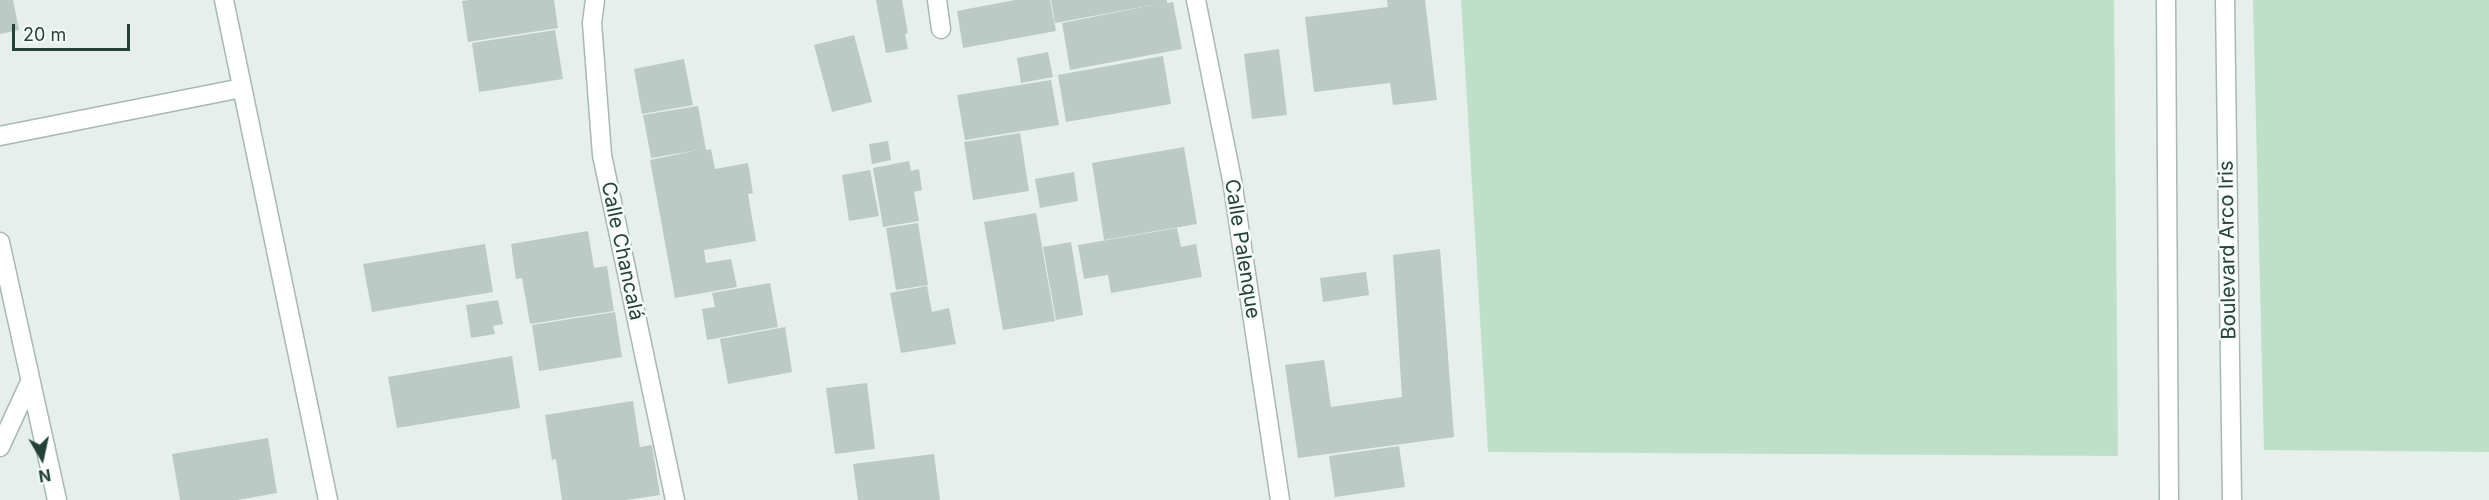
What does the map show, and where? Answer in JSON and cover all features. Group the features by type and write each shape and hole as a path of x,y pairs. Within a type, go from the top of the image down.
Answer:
{"street":[{"path":"224,0 328,500"},
{"name":"Calle Chancalá","path":"595,0 592,23 602,154 675,500"},
{"path":"937,0 941,29"},
{"name":"Calle Palenque","path":"1196,0 1232,180 1280,500"},
{"path":"2166,0 2169,500"},
{"name":"Boulevard Arco Iris","path":"2224,0 2232,500"},
{"path":"0,136 242,88"},
{"path":"0,242 57,500"},
{"path":"0,447 30,382"}],"green space":[{"path":"1461,0 2114,0 2118,456 1488,452"},
{"path":"2253,0 2489,0 2489,452 2264,450"}],"building":[{"path":"0,0 13,0 19,30 0,34"},
{"path":"554,0 558,28 468,42 462,1"},
{"path":"876,0 902,0 908,33 905,34 908,49 886,53"},
{"path":"1015,0 1050,0 1056,31 963,48 957,11"},
{"path":"1051,0 1167,0 1167,3 1173,2 1182,49 1070,70 1062,23 1164,3 1055,23"},
{"path":"1387,0 1425,0 1437,100 1393,105 1390,83 1314,92 1305,17 1388,7"},
{"path":"555,30 563,79 479,92 472,43"},
{"path":"854,35 872,102 832,112 814,45"},
{"path":"1279,49 1287,115 1252,119 1244,54"},
{"path":"1048,52 1053,77 1021,83 1017,58"},
{"path":"1163,56 1171,104 1066,122 1058,75"},
{"path":"684,59 693,105 642,114 634,69"},
{"path":"1051,80 1059,125 965,140 957,95"},
{"path":"698,106 706,150 711,149 715,169 748,163 753,193 748,194 756,241 704,250 706,263 731,259 737,287 675,298 650,160 698,150 651,158 643,115"},
{"path":"1020,133 1029,191 973,200 964,142"},
{"path":"888,141 891,160 872,164 869,144"},
{"path":"1184,147 1197,224 1104,240 1092,163"},
{"path":"909,161 911,171 919,169 922,190 914,192 919,221 883,227 873,168"},
{"path":"870,170 879,216 849,221 842,175"},
{"path":"1074,172 1078,201 1040,208 1035,179"},
{"path":"1036,213 1055,321 1003,330 984,222"},
{"path":"918,223 928,285 896,290 886,228"},
{"path":"1177,228 1181,247 1196,244 1202,277 1111,293 1108,275 1084,279 1078,245"},
{"path":"588,231 594,268 607,266 614,311 530,324 522,278 516,279 511,244"},
{"path":"1071,242 1083,315 1056,320 1043,247"},
{"path":"485,244 493,292 372,312 363,264"},
{"path":"1440,249 1454,437 1298,458 1285,365 1324,360 1331,407 1402,397 1393,255"},
{"path":"1366,272 1369,295 1323,302 1320,278"},
{"path":"770,283 778,327 707,340 702,309 715,307 712,293"},
{"path":"927,286 932,312 949,308 956,344 901,353 890,293"},
{"path":"498,300 503,324 493,326 495,334 471,338 466,305"},
{"path":"615,312 622,357 539,371 532,325"},
{"path":"785,327 792,372 728,384 720,339"},
{"path":"512,356 520,408 397,428 388,377"},
{"path":"867,383 875,449 835,454 826,388"},
{"path":"633,401 640,447 652,445 660,495 627,500 562,500 556,459 552,460 545,415"},
{"path":"268,438 277,493 237,500 180,500 172,454"},
{"path":"1399,446 1405,487 1335,497 1329,456"},
{"path":"934,454 940,500 858,500 853,464"}]}
